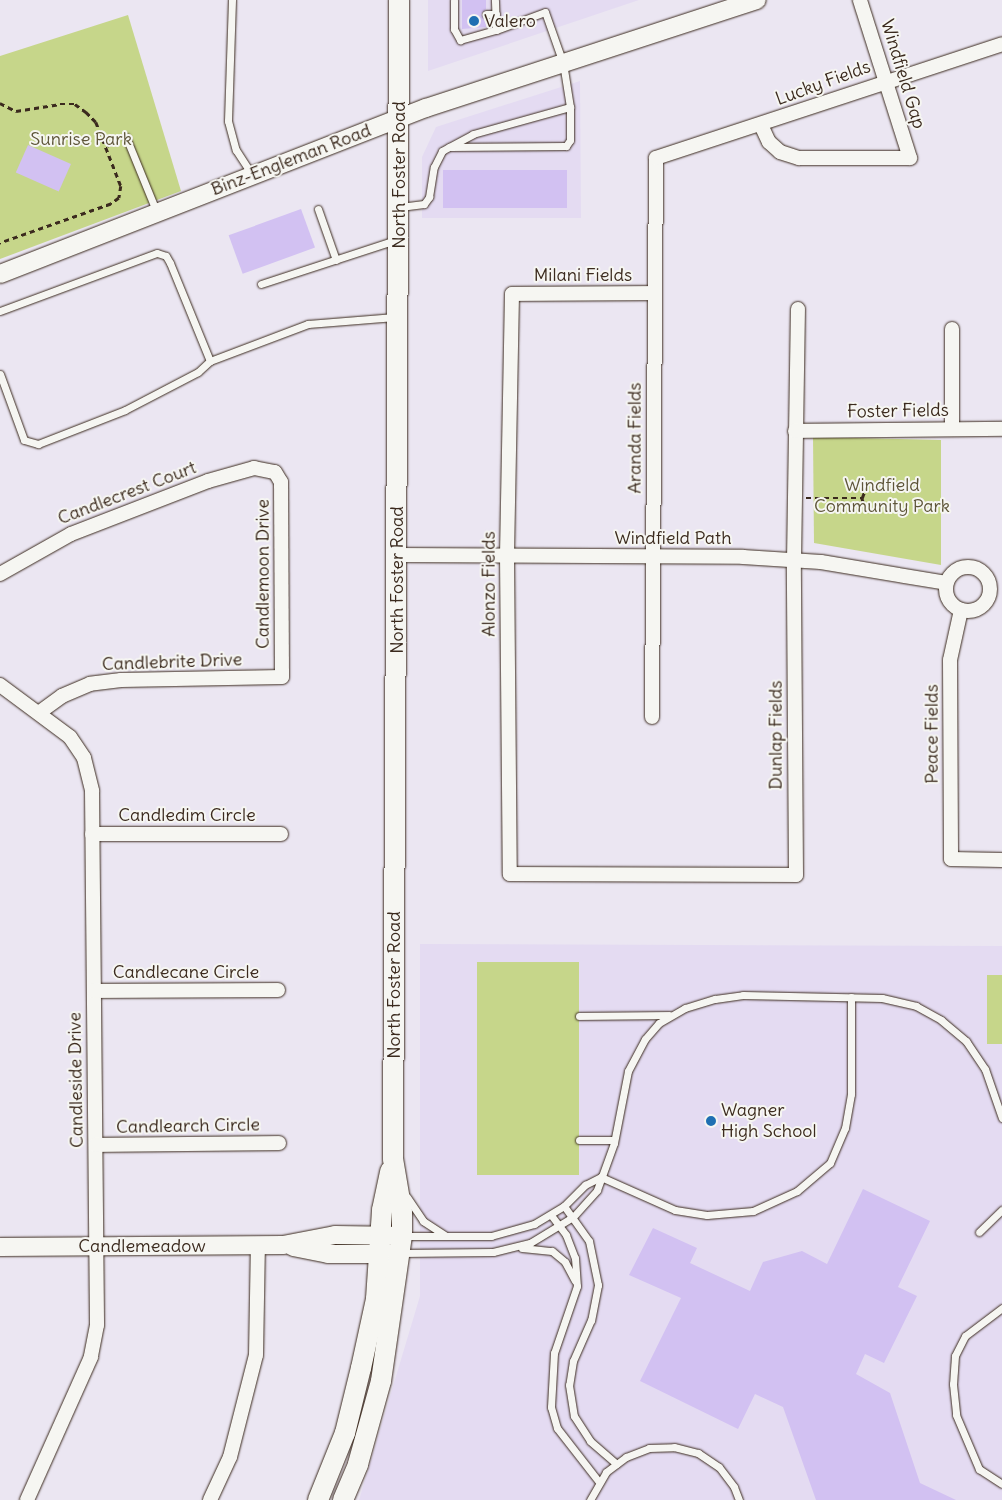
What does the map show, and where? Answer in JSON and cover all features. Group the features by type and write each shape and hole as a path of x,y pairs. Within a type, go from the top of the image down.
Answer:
{"main road":[{"name":"North Foster Road","path":"318,1500 350,1414 376,1299 380,1244 393,1159 399,0"},
{"name":"North Foster Road","path":"343,1500 358,1464 381,1381 401,1244 397,1181 393,1159"}],"street":[{"name":"Windfield Gap","path":"761,125 769,142 780,152 799,158 910,158 860,0"},
{"name":"Binz-Engleman Road","path":"0,274 399,118 752,1"},
{"name":"Lucky Fields","path":"656,158 761,125 884,80 1002,44"},
{"name":"Aranda Fields","path":"652,717 656,158"},
{"name":"Milani Fields","path":"512,294 654,294"},
{"name":"Alonzo Fields","path":"510,874 508,556 512,294"},
{"name":"Dunlap Fields","path":"510,874 796,875 794,561 798,309"},
{"path":"952,329 952,429"},
{"name":"Foster Fields","path":"795,431 1002,429"},
{"name":"Candlecrest Court","path":"0,574 71,534 208,481 254,468 275,472"},
{"name":"Candlemoon Drive","path":"275,472 282,490 282,677"},
{"name":"Windfield Path","path":"397,555 653,556 821,562 946,583"},
{"path":"972,568 986,576 996,594 976,610 961,610 948,599 946,583 956,570 972,568"},
{"name":"Peace Fields","path":"961,610 953,637 950,660 951,859 1002,860"},
{"name":"Candlebrite Drive","path":"40,712 62,696 90,684 120,680 282,677"},
{"name":"Candleside Drive","path":"0,685 40,712 70,737 84,758 92,791 97,1325 91,1357 27,1500"},
{"name":"Candledim Circle","path":"92,834 281,834"},
{"name":"Candlecane Circle","path":"94,991 278,990"},
{"name":"Candlearch Circle","path":"96,1145 279,1144"},
{"name":"Candlemeadow","path":"0,1247 283,1245 334,1235 380,1244 401,1244"},
{"path":"210,1500 230,1456 256,1355 258,1245"}],"lane":[{"path":"232,0 228,121 236,150 252,176"},
{"path":"449,147 566,146 570,140 570,107 563,63 544,12 496,30 460,40 454,29 454,0"},
{"path":"495,0 496,30"},
{"path":"454,13 462,13"},
{"path":"486,14 496,14"},
{"path":"398,207 424,204 429,197 434,167 442,151 473,134 570,107"},
{"path":"126,137 156,213"},
{"path":"318,209 336,260"},
{"path":"261,284 398,239"},
{"path":"0,311 158,253 166,256 170,263 210,361"},
{"path":"0,374 24,440 38,444 125,410 198,372 210,361 308,324 398,316"},
{"path":"401,1244 493,1252 530,1243 560,1227 597,1190 614,1140 628,1071 645,1039 659,1022 715,998 743,995 882,998 916,1006 941,1020 966,1041 985,1069 1002,1118"},
{"path":"601,1177 675,1210 707,1215 754,1211 797,1191 830,1163 845,1128 851,1094 851,998"},
{"path":"579,1016 672,1015"},
{"path":"579,1140 614,1140"},
{"path":"401,1244 447,1236 491,1236 534,1224 552,1215 585,1185 601,1177"},
{"path":"397,1181 423,1221 447,1236"},
{"path":"564,1206 573,1216 589,1241 598,1285 591,1320 573,1361 569,1385 574,1416 590,1441 616,1464"},
{"path":"979,1232 989,1219 1002,1210"},
{"path":"552,1215 575,1258 578,1286 554,1353 551,1407 557,1428 599,1482"},
{"path":"506,1248 535,1248 552,1251 565,1262 578,1286"},
{"path":"1002,1308 964,1336 955,1356 953,1384 956,1415 979,1469 1002,1484"},
{"path":"590,1500 599,1482 626,1456 649,1448 674,1447 698,1453 719,1467 734,1487 739,1500"}],"path":[{"path":"0,103 16,111 60,104 75,104 96,122 107,146 120,186 119,198 111,204 0,243"},
{"path":"866,510 862,498 868,482"},
{"path":"795,498 862,498"}],"shaded area":[{"path":"428,0 639,0 428,71"},
{"path":"580,81 581,218 422,218 422,157 436,127"},
{"name":"Wagner High School","path":"420,944 1002,946 1002,1500 359,1500 420,1296"}],"green space":[{"name":"Sunrise Park","path":"128,15 181,191 0,259 0,56"},
{"name":"Windfield Community Park","path":"813,437 941,440 941,565 814,543"},
{"path":"477,962 579,962 579,1175 477,1175"},
{"path":"987,975 1002,975 1002,1044 987,1044"}],"building":[{"name":"Valero","path":"462,0 486,0 486,9 481,14 486,19 486,27 462,29"},
{"path":"28,145 71,164 59,192 16,172"},
{"path":"443,170 567,170 567,208 443,208"},
{"path":"301,209 315,248 243,274 229,235"},
{"path":"863,1189 930,1221 898,1287 917,1296 884,1363 865,1354 856,1374 890,1393 920,1483 956,1500 816,1500 783,1407 755,1394 738,1429 640,1381 681,1298 629,1275 653,1228 697,1248 690,1263 750,1291 763,1262 802,1251 827,1264"}],"place":[{"name":"Valero","path":"474,21"},
{"name":"Wagner High School","path":"711,1121"}]}
